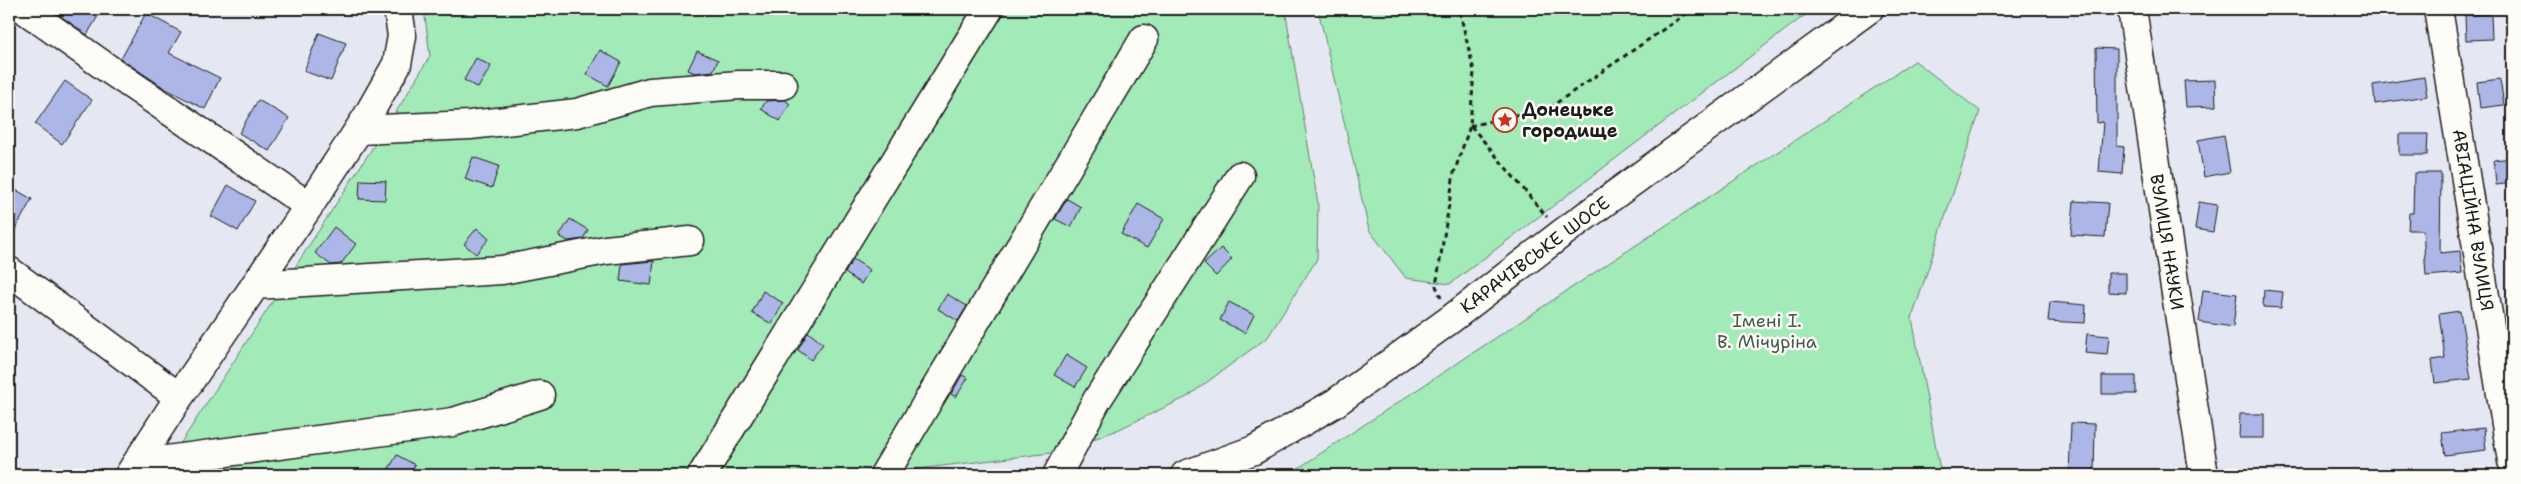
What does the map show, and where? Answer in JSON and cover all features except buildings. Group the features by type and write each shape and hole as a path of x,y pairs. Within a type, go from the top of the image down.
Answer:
{"street":[{"path":"24,9 309,206"},
{"path":"133,470 179,397 359,130 396,64 402,36 398,9"},
{"path":"702,475 989,9"},
{"name":"КАРАЧІВСЬКЕ ШОСЕ","path":"1195,474 1254,450 1335,403 1451,319 1561,234 1869,9"},
{"name":"ВУЛИЦЯ НАУКИ","path":"2132,9 2204,475"},
{"name":"АВІАЦІЙНА ВУЛИЦЯ","path":"2438,9 2512,461"},
{"path":"884,475 1144,39"},
{"path":"359,130 470,126 577,113 650,92 739,85 783,85"},
{"path":"1057,475 1096,400 1240,176"},
{"path":"255,285 502,270 606,250 690,241"},
{"path":"9,271 179,397"},
{"path":"133,470 453,422 540,394"}],"path":[{"path":"1451,319 1436,286 1454,173 1470,126 1474,71 1459,9"},
{"path":"1470,126 1552,106 1693,9"},
{"path":"1470,126 1561,234"}],"green space":[{"path":"424,9 1285,9 1318,204 1317,259 1268,337 1187,397 1115,431 1059,452 867,475 160,475 401,104 430,56"},
{"name":"Донецьке городище","path":"1318,9 1813,9 1450,284 1406,278 1369,230"},
{"name":"Імені І. В. Мічуріна","path":"1915,61 1980,111 1912,318 1941,475 1288,475"}],"place":[{"name":"Донецьке городище","path":"1505,120"}]}
